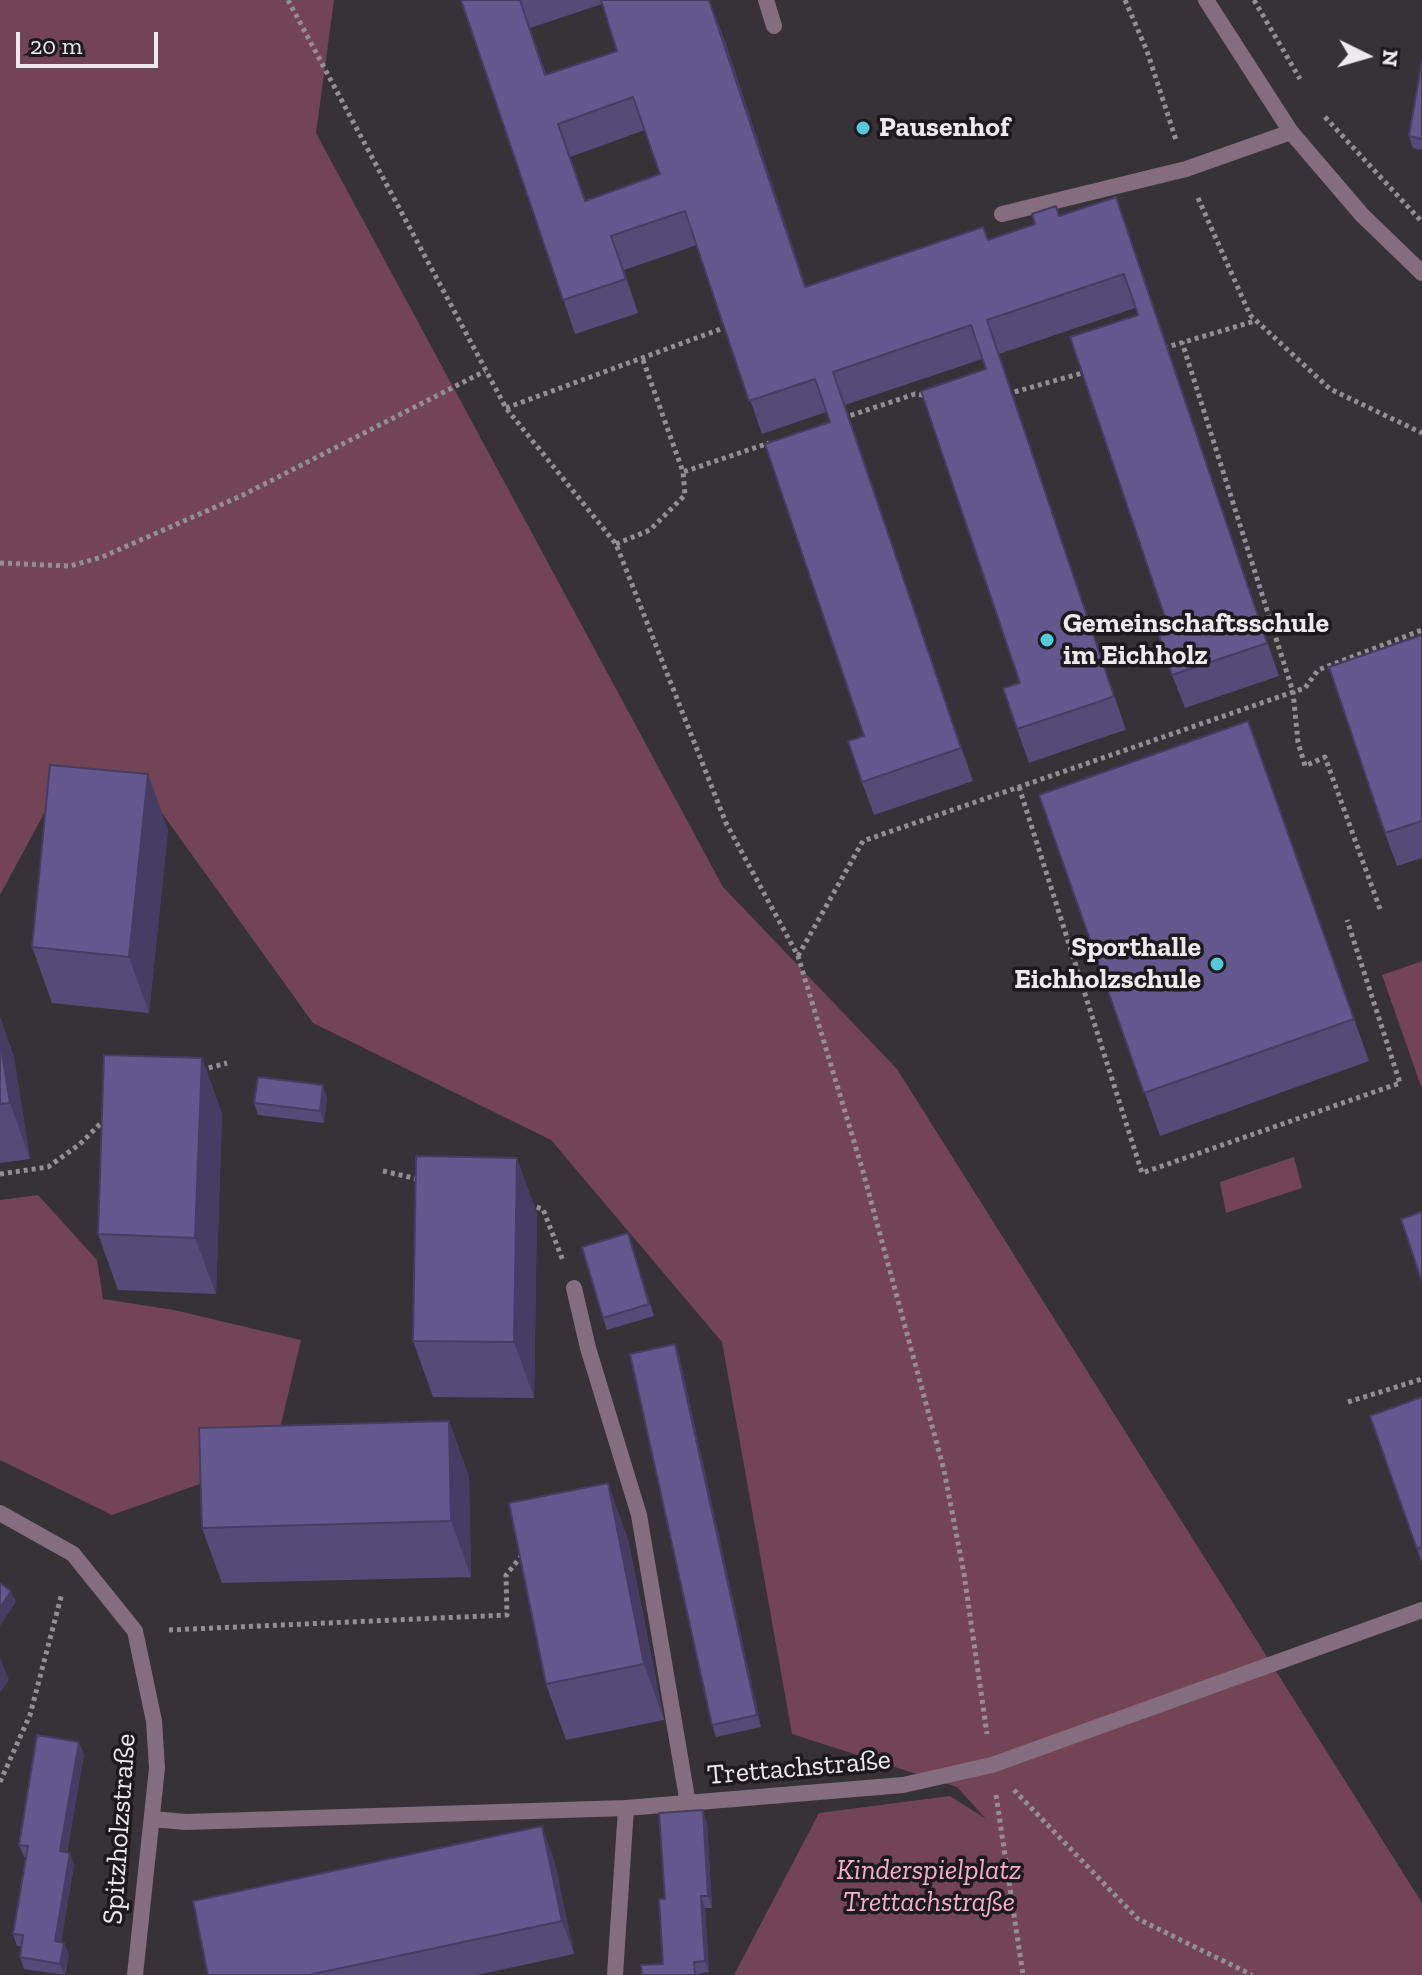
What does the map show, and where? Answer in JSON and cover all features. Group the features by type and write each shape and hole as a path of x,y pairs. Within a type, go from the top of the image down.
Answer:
{"street":[{"path":"766,0 774,26"},
{"path":"1206,0 1291,132 1362,215 1422,273"},
{"path":"1002,214 1186,169 1291,132"},
{"path":"574,1288 588,1348 639,1515 688,1804"},
{"name":"Spitzholzstraße","path":"0,1513 73,1554 135,1631 154,1721 157,1768 135,1975"},
{"name":"Trettachstraße","path":"152,1819 186,1822 626,1808 903,1785 992,1765 1422,1610"},
{"path":"615,1975 626,1808"}],"path":[{"path":"288,0 506,408 616,544 726,823 798,956 862,1168 944,1470 964,1574 1023,1975"},
{"path":"1125,0 1147,51 1186,169 1255,321 1330,389 1422,433"},
{"path":"1254,0 1306,90"},
{"path":"1324,115 1422,222"},
{"path":"723,312 725,327"},
{"path":"1151,352 1255,321"},
{"path":"506,408 643,360 739,322"},
{"path":"1182,342 1293,692 1298,742 1305,766 1325,757 1380,909"},
{"path":"616,544 650,530 685,495 683,472 643,360"},
{"path":"0,563 70,566 102,557 243,495 485,371"},
{"path":"998,395 1090,371"},
{"path":"833,422 915,394 930,396"},
{"path":"683,472 778,440"},
{"path":"798,956 863,841 1305,688 1318,670 1422,630"},
{"path":"1019,787 1142,1173 1400,1083 1347,920"},
{"path":"197,1071 227,1063"},
{"path":"0,1174 48,1167 80,1144 114,1110"},
{"path":"383,1171 427,1181"},
{"path":"514,1202 543,1209 574,1288"},
{"path":"1348,1402 1422,1379"},
{"path":"135,1631 507,1615 506,1575 533,1542"},
{"path":"0,1782 30,1715 73,1554"},
{"path":"992,1765 1138,1919 1252,1975"}],"green space":[{"name":"Kinderspielplatz Trettachstraße","path":"0,0 334,0 316,133 723,887 897,1069 1422,1903 1422,1975 734,1975 819,1813 950,1796 986,1819 957,1787 792,1734 722,1342 551,1140 313,1023 159,809 47,808 0,895"},
{"path":"1422,961 1422,1089 1382,975"},
{"path":"1294,1157 1302,1188 1226,1213 1220,1182"},
{"path":"38,1195 97,1260 103,1299 174,1310 301,1340 273,1458 112,1515 0,1460 0,1200"}],"building":[{"name":"Gemeinschaftsschule im Eichholz","path":"461,0 520,0 545,75 617,51 601,0 709,0 805,287 983,227 988,240 1035,224 1032,214 1056,206 1059,216 1116,197 1267,643 1172,675 1159,636 1170,632 1070,337 1138,315 1124,274 987,320 1114,696 1098,702 1017,729 1003,688 1020,683 921,391 986,369 971,325 833,372 961,748 862,782 848,741 864,736 765,444 830,422 815,379 749,401 685,211 611,236 626,279 563,300","holes":["633,97 660,174 585,201 558,124"]},
{"path":"1422,60 1422,139 1409,136"},
{"path":"1422,635 1422,821 1385,833 1329,667"},
{"name":"Sporthalle Eichholzschule","path":"1248,721 1354,1019 1144,1093 1039,795"},
{"path":"50,765 148,774 129,957 32,947"},
{"path":"0,1039 10,1103 0,1104"},
{"path":"104,1055 202,1058 195,1238 98,1234"},
{"path":"258,1077 323,1085 320,1111 254,1103"},
{"path":"416,1156 517,1158 514,1342 413,1341"},
{"path":"1422,1212 1422,1282 1401,1219"},
{"path":"628,1233 649,1304 603,1318 582,1247"},
{"path":"675,1344 757,1715 712,1725 630,1354"},
{"path":"1422,1397 1422,1547 1417,1549 1370,1416"},
{"path":"449,1421 451,1521 202,1528 199,1428"},
{"path":"608,1483 644,1664 546,1684 509,1503"},
{"path":"0,1583 11,1591 0,1608"},
{"path":"37,1735 79,1742 60,1851 70,1853 55,1941 64,1943 60,1964 20,1957 23,1935 13,1934 28,1846 19,1845"},
{"path":"703,1810 708,1896 701,1896 705,1961 694,1962 695,1975 642,1975 641,1965 663,1964 659,1899 665,1899 659,1813"},
{"path":"542,1826 562,1921 309,1975 208,1975 193,1901"}],"place":[{"name":"Pausenhof","path":"863,128"},
{"name":"Gemeinschaftsschule im Eichholz","path":"1047,640"},
{"name":"Sporthalle Eichholzschule","path":"1217,964"}]}
